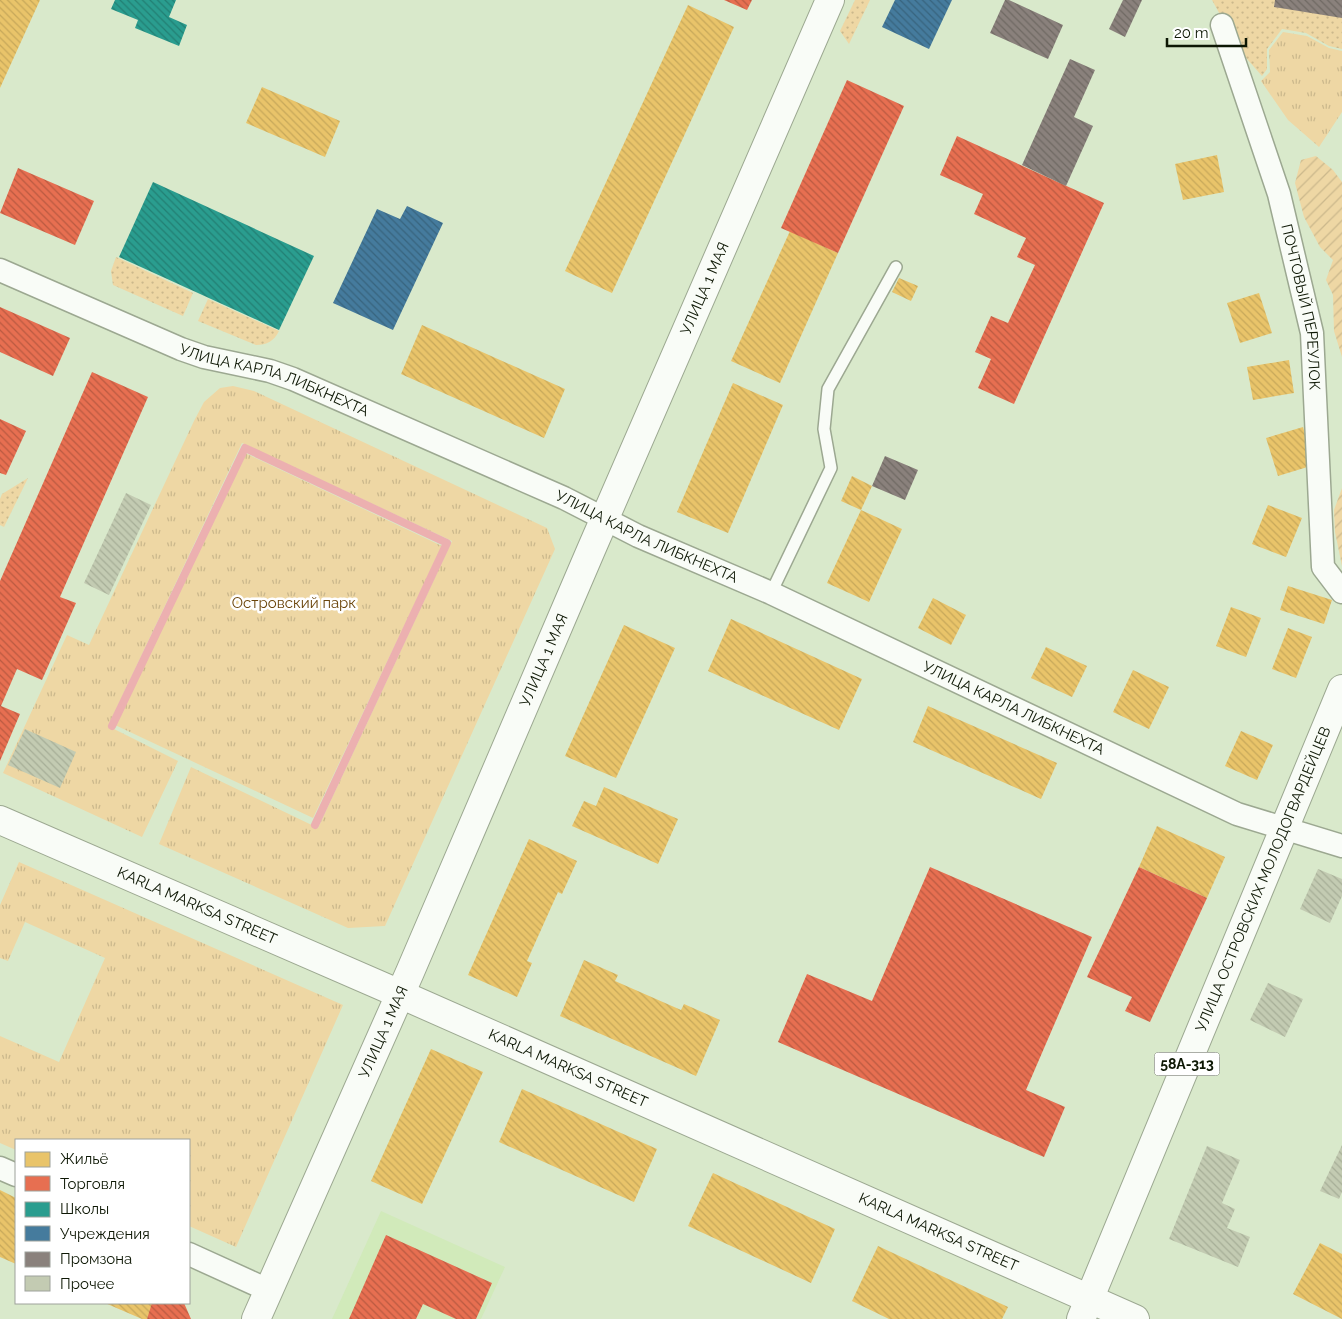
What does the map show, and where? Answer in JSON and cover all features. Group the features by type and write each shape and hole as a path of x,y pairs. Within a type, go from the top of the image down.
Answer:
{"main road":[{"name":"УЛИЦА 1 МАЯ","path":"256,1319 400,994 604,518 830,0"},
{"name":"УЛИЦА ОСТРОВСКИХ МОЛОДОГВАРДЕЙЦЕВ","path":"1085,1309 1342,689"},
{"name":"KARLA MARKSA STREET","path":"0,820 400,994 1085,1309 1135,1319"}],"street":[{"name":"ПОЧТОВЫЙ ПЕРЕУЛОК","path":"1222,25 1279,194 1312,333 1323,567 1342,592"},
{"name":"УЛИЦА КАРЛА ЛИБКНЕХТА","path":"0,270 181,349 204,357 270,371 293,379 564,498 638,536 771,593 1237,814 1342,846"},
{"path":"0,1168 15,1175"},
{"path":"190,1254 268,1290"}],"lane":[{"path":"771,593 831,468 824,429 828,389 896,267"}],"shaded area":[{"path":"381,1211 505,1267 481,1319 332,1319"}],"green space":[{"path":"855,0 870,0 849,44 840,31"},
{"path":"1212,0 1342,0 1342,49 1329,46 1306,33 1282,29 1267,49 1267,69 1262,76 1240,51"},
{"path":"1283,32 1307,36 1329,48 1342,51 1342,112 1319,147 1288,120 1261,81 1270,72 1269,50"},
{"path":"1316,156 1333,170 1342,182 1342,357 1334,331 1333,295 1326,280 1333,260 1320,247 1304,217 1295,183 1301,160"},
{"path":"116,257 193,293 183,316 113,285 111,271"},
{"path":"208,299 279,331 270,342 256,345 198,321"},
{"path":"233,386 254,391 547,528 555,549 385,926 348,928 159,844 191,767 318,828 452,541 242,443 108,726 178,761 142,837 3,773 67,635 89,645 204,402 220,388"},
{"name":"Островский парк","path":"243,452 442,546 313,818 115,725"},
{"path":"28,478 4,527 0,525 0,499 2,494"},
{"path":"1342,488 1342,566 1335,532 1334,510"},
{"path":"19,862 343,1005 236,1247 190,1226 190,1139 15,1139 15,1150 0,1143 0,1036 59,1062 105,958 25,922 8,961 0,958 0,905"}],"building: Жильё":[{"path":"0,0 40,0 0,88"},
{"path":"688,5 734,27 612,293 565,271"},
{"path":"262,87 340,121 325,157 246,123"},
{"path":"1217,155 1224,192 1183,200 1175,164"},
{"path":"790,231 838,253 780,383 731,361"},
{"path":"899,278 918,286 911,301 892,292"},
{"path":"1259,293 1272,333 1240,343 1227,303"},
{"path":"422,325 565,389 544,438 401,374"},
{"path":"1289,360 1294,393 1253,400 1247,367"},
{"path":"733,383 783,405 728,533 677,512"},
{"path":"1303,427 1314,465 1278,476 1266,438"},
{"path":"852,476 872,486 861,510 841,501"},
{"path":"1268,505 1302,518 1286,557 1252,544"},
{"path":"861,510 902,529 869,602 827,583"},
{"path":"1288,586 1332,600 1324,624 1280,610"},
{"path":"933,598 966,615 951,645 918,628"},
{"path":"1231,607 1261,618 1246,657 1216,646"},
{"path":"731,619 862,679 839,730 708,671"},
{"path":"624,625 675,648 616,778 565,756"},
{"path":"1288,628 1312,637 1296,678 1272,669"},
{"path":"1046,647 1087,666 1072,697 1031,678"},
{"path":"1133,670 1169,687 1149,729 1113,712"},
{"path":"928,706 1057,763 1041,799 913,742"},
{"path":"1241,731 1273,745 1257,780 1225,766"},
{"path":"604,787 678,819 658,864 572,826 584,801 596,806"},
{"path":"1157,826 1225,857 1207,898 1139,867"},
{"path":"529,839 577,861 562,894 558,892 527,961 532,963 517,997 468,975"},
{"path":"584,960 618,975 615,981 681,1010 684,1004 720,1020 696,1076 560,1016"},
{"path":"431,1049 483,1072 422,1204 371,1181"},
{"path":"522,1089 657,1149 634,1202 499,1142"},
{"path":"713,1173 835,1229 811,1283 688,1226"},
{"path":"0,1190 15,1198 15,1264 0,1257"},
{"path":"1320,1243 1342,1254 1342,1319 1293,1294"},
{"path":"878,1246 1008,1307 1002,1319 889,1319 852,1301"},
{"path":"107,1304 154,1304 147,1319 142,1319"}],"building: Торговля":[{"path":"724,0 752,0 747,10"},
{"path":"847,80 904,106 838,253 781,228"},
{"path":"957,136 1104,203 1014,404 978,388 991,359 975,352 991,316 1008,323 1035,265 1017,257 1026,238 974,214 983,194 940,175"},
{"path":"18,168 94,201 75,245 0,213"},
{"path":"0,307 70,338 53,376 0,352"},
{"path":"92,372 148,397 60,597 76,603 42,680 17,669 1,706 20,714 0,761 0,581"},
{"path":"0,419 26,431 6,475 0,473"},
{"path":"930,867 1092,937 1026,1090 1065,1107 1044,1157 778,1042 807,974 872,1001"},
{"path":"1139,867 1207,898 1150,1022 1125,1011 1132,997 1087,977"},
{"path":"386,1235 492,1283 476,1319 456,1319 423,1304 416,1319 349,1319"},
{"path":"152,1304 184,1304 191,1319 147,1319"}],"building: Школы":[{"path":"115,0 176,0 169,17 187,25 179,46 135,28 138,20 111,9"},
{"path":"153,182 314,256 279,330 119,257"}],"building: Учреждения":[{"path":"895,0 952,0 929,49 882,27"},
{"path":"407,206 443,223 393,330 333,303 377,209 400,219"}],"building: Промзона":[{"path":"1005,0 1009,0 1063,25 1048,59 990,33"},
{"path":"1123,0 1142,0 1125,37 1109,29"},
{"path":"1275,0 1342,0 1342,18 1274,7"},
{"path":"1070,59 1095,70 1074,117 1093,126 1066,186 1022,165"},
{"path":"885,456 918,470 905,500 872,486"}],"building: Прочее":[{"path":"126,493 151,505 109,595 84,583"},
{"path":"25,729 76,752 60,788 8,765"},
{"path":"1318,869 1342,879 1342,896 1330,923 1300,909"},
{"path":"1268,983 1303,999 1285,1037 1250,1020"},
{"path":"1342,1145 1342,1192 1339,1199 1320,1191"},
{"path":"1207,1146 1240,1160 1222,1203 1235,1209 1227,1228 1250,1237 1238,1267 1169,1239"}],"waterway":[{"path":"112,726 245,448 447,543 315,825"}]}
